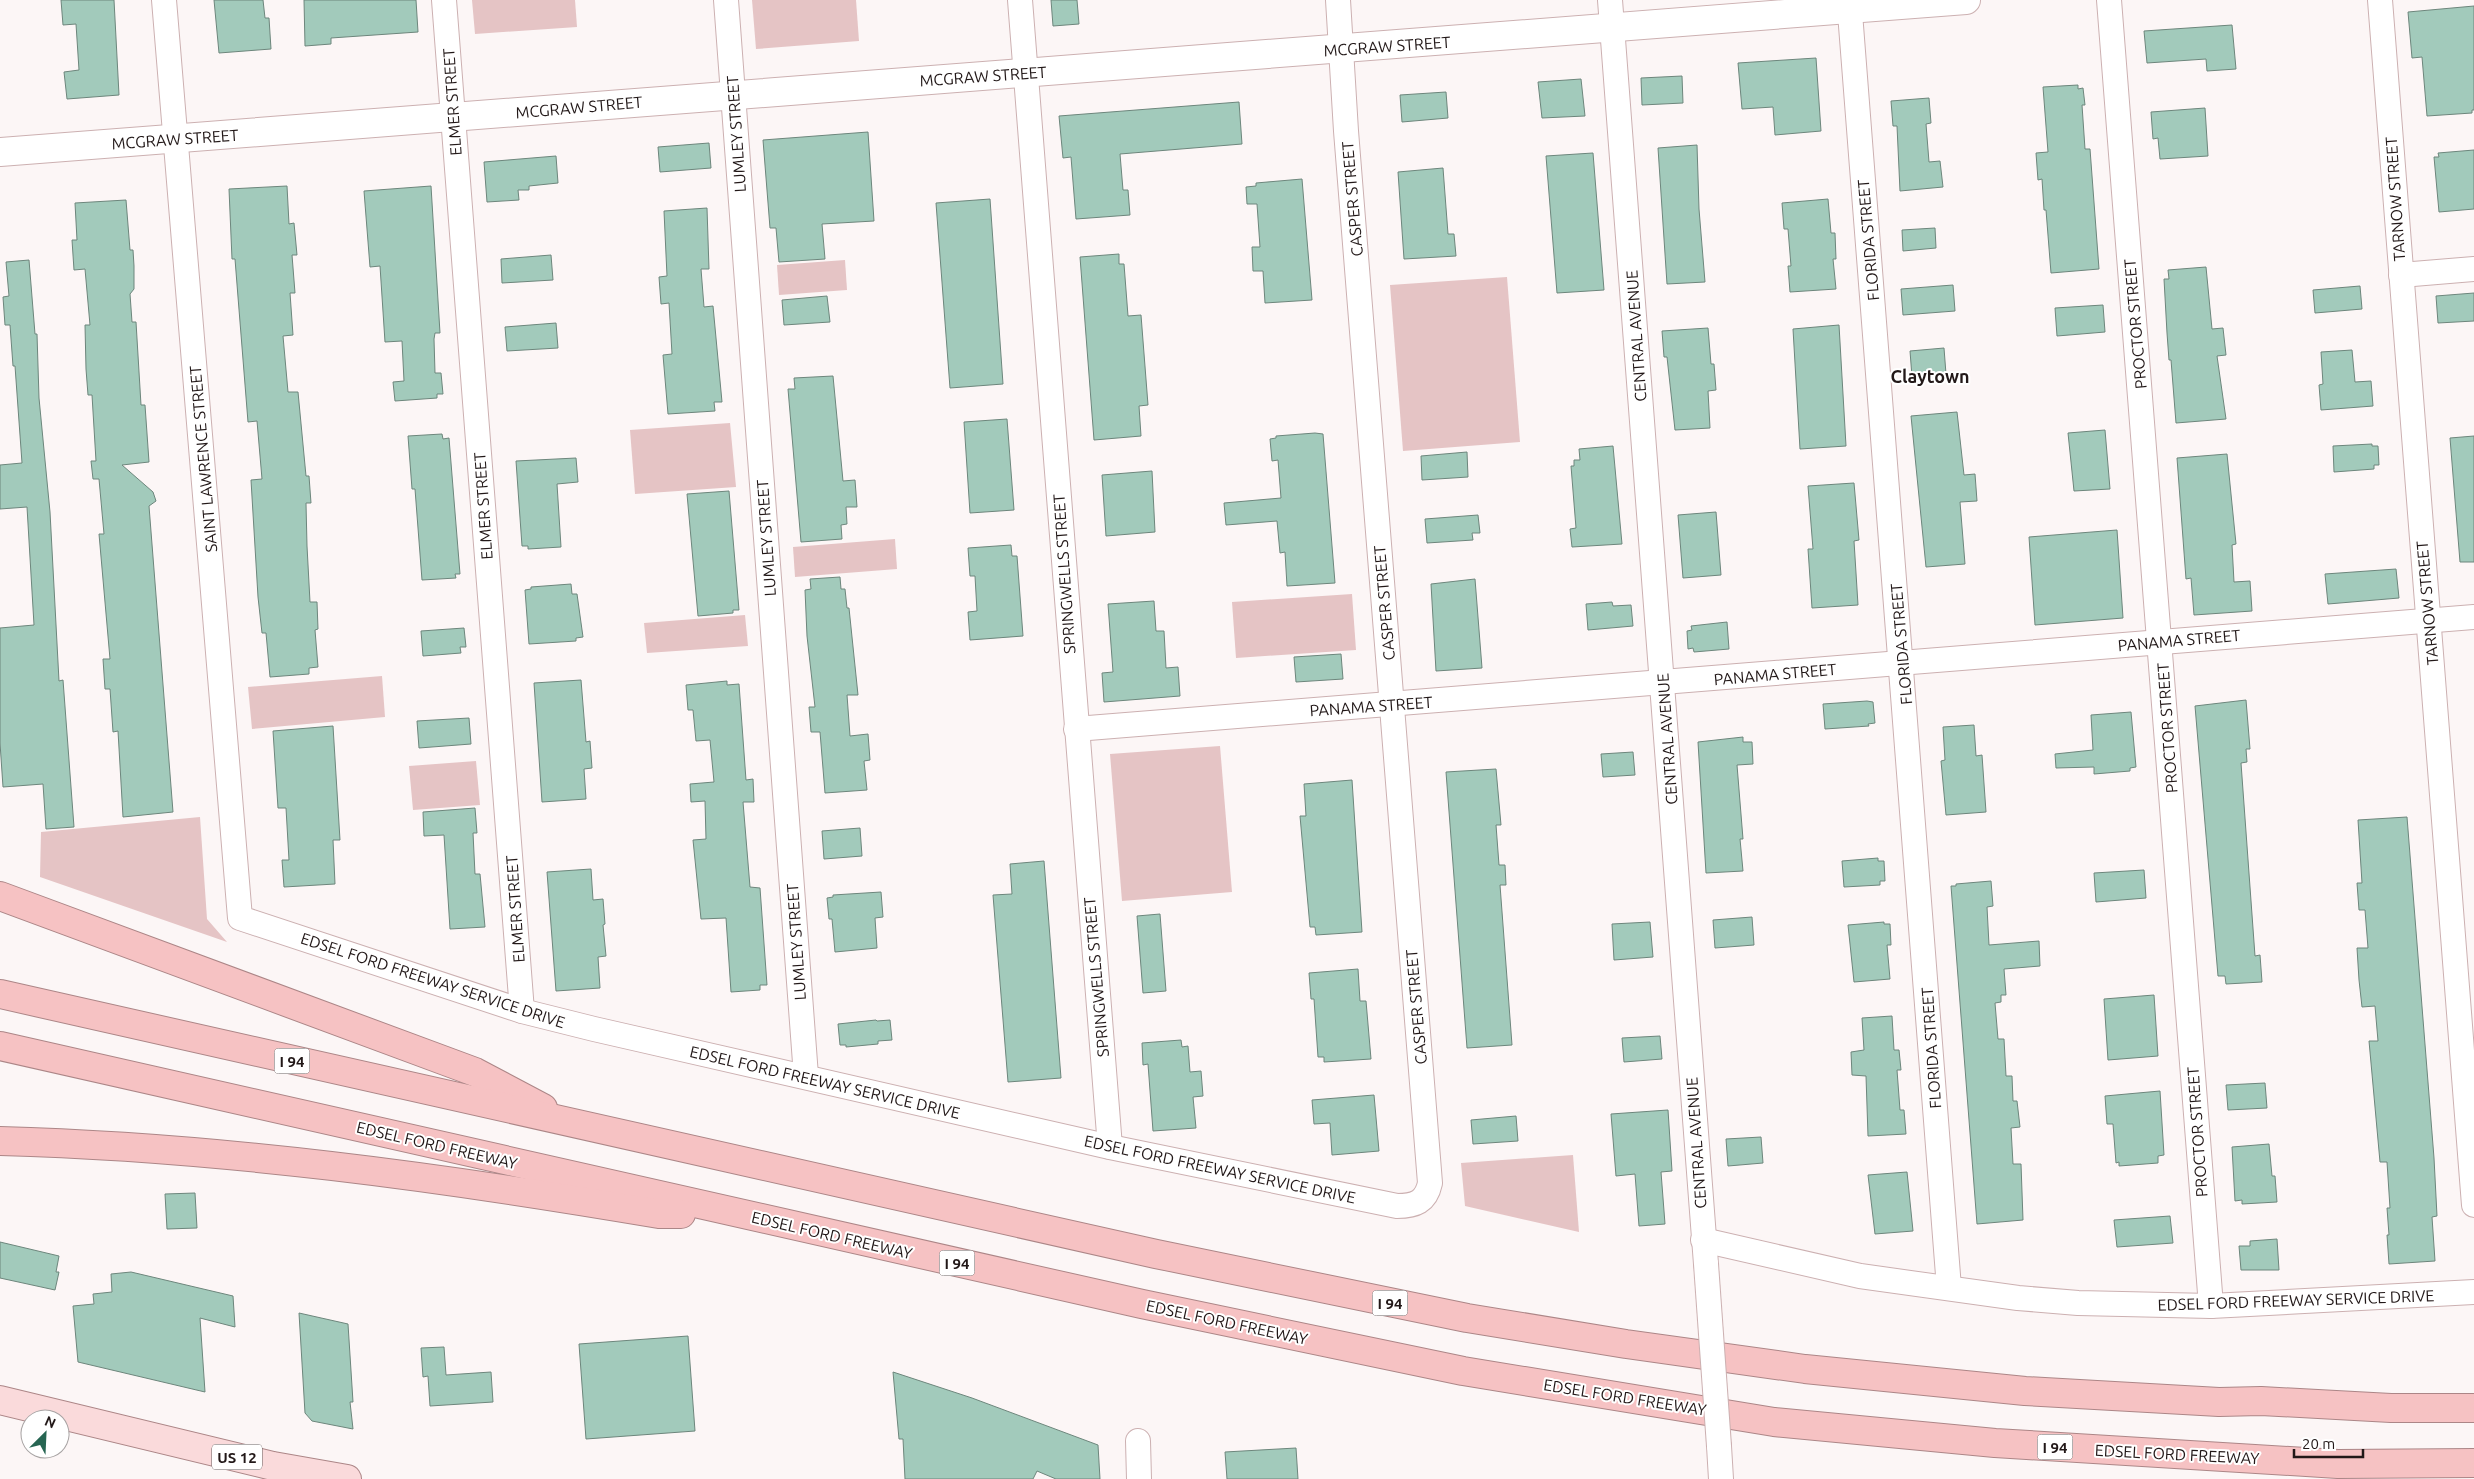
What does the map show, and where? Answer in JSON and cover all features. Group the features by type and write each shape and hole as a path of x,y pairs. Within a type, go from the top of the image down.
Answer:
{"highway":[{"path":"0,896 474,1072 578,1126"},
{"name":"I 94","path":"0,994 578,1126 1360,1298 1626,1344 1805,1369 2026,1391 2219,1402 2261,1401 2391,1408 2474,1408"},
{"name":"EDSEL FORD FREEWAY","path":"0,1046 736,1213 1356,1350 1463,1370 1774,1422 1995,1443 2318,1463 2474,1463"},
{"path":"0,1141 82,1143 202,1152 431,1178 659,1214 736,1213"}],"main road":[{"name":"US 12","path":"0,1400 273,1466 347,1479"}],"street":[{"name":"SAINT LAWRENCE STREET","path":"164,0 240,918"},
{"name":"ELMER STREET","path":"444,0 522,1011"},
{"name":"LUMLEY STREET","path":"726,0 806,1076"},
{"name":"SPRINGWELLS STREET","path":"1020,0 1110,1147"},
{"name":"CASPER STREET","path":"1338,0 1430,1183 1428,1192 1419,1203"},
{"name":"CENTRAL AVENUE","path":"1610,0 1663,683 1721,1479"},
{"name":"MCGRAW STREET","path":"0,152 1612,28 1850,5 1966,0"},
{"name":"PROCTOR STREET","path":"2109,0 2210,1306"},
{"name":"TARNOW STREET","path":"2380,0 2474,1205"},
{"name":"FLORIDA STREET","path":"1850,5 1949,1288"},
{"path":"2401,275 2474,269"},
{"name":"PANAMA STREET","path":"1076,729 2474,617"},
{"name":"EDSEL FORD FREEWAY SERVICE DRIVE","path":"240,918 522,1011 664,1046 806,1076 1110,1147 1397,1206 1409,1206 1419,1203"},
{"name":"EDSEL FORD FREEWAY SERVICE DRIVE","path":"1703,1240 1860,1276 2018,1298 2078,1303 2210,1306 2474,1292"},
{"path":"1138,1441 1139,1479"}],"shaded area":[{"path":"472,0 575,0 577,27 475,34"},
{"path":"752,0 856,0 859,41 756,49"},
{"path":"845,260 847,290 779,295 777,265"},
{"path":"1507,277 1520,442 1403,451 1390,285"},
{"path":"730,423 736,487 635,494 630,430"},
{"path":"895,539 897,569 795,577 793,547"},
{"path":"1352,594 1356,650 1236,658 1232,602"},
{"path":"745,615 748,646 647,653 644,623"},
{"path":"382,676 385,717 252,729 248,687"},
{"path":"1220,746 1232,892 1122,901 1110,754"},
{"path":"476,761 480,805 413,810 409,766"},
{"path":"200,817 207,919 227,942 40,877 41,832"},
{"path":"1573,1155 1579,1232 1465,1206 1461,1163"}],"building":[{"path":"61,0 114,0 119,95 67,99 64,72 79,70 76,24 63,25"},
{"path":"214,0 263,0 265,18 269,18 271,49 219,53"},
{"path":"304,0 416,0 418,32 331,38 331,44 305,46"},
{"path":"1051,0 1077,0 1079,24 1053,26"},
{"path":"2474,6 2474,110 2472,110 2472,113 2427,116 2422,57 2412,58 2408,12"},
{"path":"2232,25 2236,69 2207,71 2206,59 2147,63 2144,31"},
{"path":"1816,58 1821,131 1775,135 1773,107 1742,109 1738,63"},
{"path":"1682,76 1683,103 1642,105 1641,78"},
{"path":"1581,79 1585,116 1542,118 1538,82"},
{"path":"2078,85 2078,89 2083,88 2085,105 2082,105 2085,149 2090,149 2099,269 2051,273 2046,210 2044,210 2042,179 2038,180 2036,153 2048,152 2043,87"},
{"path":"1446,92 1448,118 1402,122 1400,95"},
{"path":"1929,98 1931,123 1926,124 1929,162 1940,161 1943,187 1900,191 1897,126 1893,126 1891,101"},
{"path":"1239,102 1242,144 1120,154 1123,190 1128,190 1130,215 1076,219 1071,157 1063,158 1059,116"},
{"path":"2205,108 2208,156 2160,159 2158,138 2153,139 2151,112"},
{"path":"868,132 874,221 822,224 825,259 779,262 776,228 770,228 763,140"},
{"path":"709,143 711,168 660,172 658,147"},
{"path":"1697,145 1699,209 1705,282 1667,284 1658,148"},
{"path":"2474,150 2474,209 2439,212 2434,157 2439,157 2438,153"},
{"path":"1593,153 1604,290 1557,293 1546,156"},
{"path":"556,156 558,183 529,186 529,190 518,190 519,200 487,202 484,162"},
{"path":"1443,168 1448,234 1454,234 1456,256 1404,259 1398,172"},
{"path":"1302,179 1312,300 1265,303 1263,271 1253,271 1252,247 1260,247 1257,204 1247,204 1246,187 1256,186 1256,183"},
{"path":"287,186 289,224 294,223 297,255 292,255 295,293 290,293 293,335 283,336 288,392 298,392 306,476 309,476 311,503 306,503 307,546 310,602 317,602 318,629 315,630 318,667 309,668 309,674 270,677 266,633 262,633 258,597 251,480 262,479 257,421 248,422 235,259 232,259 229,189"},
{"path":"431,186 440,333 435,333 434,339 435,373 441,373 443,394 437,394 437,398 395,401 393,382 404,381 402,341 385,342 380,266 370,267 364,191"},
{"path":"990,199 1003,384 950,388 936,203"},
{"path":"1828,199 1831,233 1835,233 1836,259 1833,259 1836,289 1790,292 1788,266 1791,266 1788,229 1784,229 1782,203"},
{"path":"126,200 130,250 133,250 134,266 134,289 130,294 132,322 136,322 141,405 145,405 149,462 122,465 153,492 156,501 149,506 173,812 123,817 118,731 113,732 110,689 105,689 103,659 110,659 99,534 104,534 99,479 93,479 91,461 96,461 92,395 88,395 85,325 90,325 85,269 74,270 72,240 77,240 75,203"},
{"path":"707,208 709,269 701,269 704,307 713,306 722,402 714,402 715,411 668,414 663,355 672,354 669,303 661,304 659,277 667,276 664,211"},
{"path":"1935,228 1936,248 1903,251 1902,230"},
{"path":"1119,254 1119,264 1124,264 1128,316 1141,315 1148,405 1139,406 1141,436 1094,440 1080,257"},
{"path":"551,255 553,280 502,283 501,259"},
{"path":"29,260 35,334 37,334 39,398 50,512 59,681 63,680 74,827 46,829 43,784 3,787 0,743 0,628 34,625 27,507 0,509 0,465 22,463 10,325 5,325 3,297 9,296 6,262"},
{"path":"2206,267 2212,329 2223,328 2226,355 2217,356 2226,419 2176,423 2171,360 2169,360 2164,279 2169,279 2168,270"},
{"path":"1953,285 1955,311 1903,315 1901,289"},
{"path":"2360,286 2362,309 2315,313 2313,290"},
{"path":"2474,293 2474,321 2438,323 2436,296"},
{"path":"827,296 830,322 784,325 782,300"},
{"path":"2103,305 2105,332 2057,336 2055,308"},
{"path":"556,323 558,348 507,351 505,327"},
{"path":"1839,325 1846,446 1800,449 1793,329"},
{"path":"1708,328 1711,364 1714,364 1716,390 1708,391 1710,428 1675,430 1667,357 1664,357 1662,331"},
{"path":"1944,348 1946,374 1912,377 1910,351"},
{"path":"2352,350 2355,382 2371,381 2373,406 2321,410 2319,385 2323,384 2321,352"},
{"path":"833,376 843,481 855,480 857,507 846,507 847,524 841,525 842,539 801,542 788,389 795,389 794,378"},
{"path":"1957,412 1964,475 1975,474 1977,501 1960,502 1965,564 1926,567 1911,416"},
{"path":"1007,419 1014,510 970,513 964,422"},
{"path":"2105,430 2110,489 2074,491 2068,433"},
{"path":"442,434 443,439 449,438 460,574 455,574 456,578 422,580 415,489 412,489 408,436"},
{"path":"1323,434 1335,583 1287,586 1285,552 1280,553 1277,521 1226,525 1224,503 1281,498 1278,460 1272,461 1270,439 1276,438 1276,436"},
{"path":"2474,436 2474,562 2460,562 2450,438"},
{"path":"2372,444 2372,446 2378,446 2379,465 2374,465 2374,469 2334,472 2333,446"},
{"path":"1613,446 1622,544 1572,547 1570,529 1576,528 1571,466 1574,466 1574,460 1580,460 1579,449"},
{"path":"1467,452 1468,477 1422,480 1421,456"},
{"path":"2227,454 2236,544 2232,545 2234,582 2250,581 2252,611 2194,615 2191,578 2186,579 2177,458"},
{"path":"576,458 578,482 557,484 561,547 528,549 528,546 522,546 516,461"},
{"path":"1152,471 1155,532 1106,536 1102,475"},
{"path":"1854,483 1859,540 1854,541 1858,605 1812,608 1808,549 1813,549 1808,486"},
{"path":"729,491 739,610 733,610 733,613 698,616 687,494"},
{"path":"1716,512 1721,575 1683,578 1678,515"},
{"path":"1478,515 1480,533 1472,533 1473,540 1427,543 1425,519"},
{"path":"2117,530 2123,618 2035,625 2029,537"},
{"path":"1011,545 1012,556 1017,556 1023,636 970,640 968,612 977,611 975,576 970,576 968,548"},
{"path":"2396,569 2399,598 2328,604 2325,574"},
{"path":"840,577 841,589 845,589 847,608 849,608 858,695 847,695 850,736 868,734 870,760 864,761 867,790 825,793 820,732 811,732 809,707 815,707 807,636 805,590 811,589 810,579"},
{"path":"1475,579 1482,668 1436,671 1431,584"},
{"path":"571,584 572,594 577,594 583,637 576,638 576,641 529,644 525,590 531,589 531,587"},
{"path":"1154,601 1156,631 1164,631 1166,668 1178,667 1180,696 1104,702 1102,673 1113,672 1108,604"},
{"path":"1612,602 1613,606 1631,605 1633,626 1588,630 1586,604"},
{"path":"1727,622 1729,649 1694,652 1693,648 1688,649 1687,631 1692,630 1691,626"},
{"path":"464,628 466,647 460,647 461,653 423,656 421,631"},
{"path":"1341,654 1343,679 1296,682 1294,657"},
{"path":"581,680 586,742 590,741 592,768 584,769 586,799 542,802 534,683"},
{"path":"727,681 727,685 739,684 746,780 753,779 754,802 743,802 750,887 760,888 767,985 760,985 760,990 731,992 726,918 701,919 693,840 706,839 705,801 691,802 690,784 714,782 710,740 696,741 693,710 688,710 686,685"},
{"path":"2246,700 2250,749 2246,749 2247,762 2241,763 2255,956 2260,955 2262,982 2226,984 2225,976 2218,976 2195,706"},
{"path":"1873,702 1875,723 1868,724 1869,726 1825,729 1823,704"},
{"path":"2131,712 2136,767 2130,768 2130,771 2094,774 2094,767 2056,768 2055,754 2093,750 2091,715"},
{"path":"469,718 471,744 419,748 417,721"},
{"path":"1974,725 1976,756 1982,755 1986,812 1946,815 1941,761 1945,760 1943,727"},
{"path":"333,726 340,840 333,840 335,884 284,887 282,860 289,860 286,808 278,808 273,731"},
{"path":"1743,737 1743,742 1752,742 1753,764 1737,765 1743,839 1740,839 1743,871 1706,873 1698,742"},
{"path":"1633,752 1635,775 1603,777 1601,754"},
{"path":"1496,769 1501,825 1496,825 1499,865 1505,865 1506,885 1500,885 1512,1045 1467,1048 1446,772"},
{"path":"1352,780 1362,932 1316,935 1315,927 1310,927 1300,816 1306,816 1304,784"},
{"path":"475,808 477,833 473,833 475,874 480,874 485,927 450,929 444,835 424,836 423,812"},
{"path":"2407,817 2437,1216 2432,1217 2435,1261 2389,1264 2387,1208 2390,1208 2387,1162 2380,1162 2369,1041 2378,1041 2375,1006 2362,1007 2359,980 2357,948 2368,948 2365,910 2359,910 2357,883 2362,883 2358,820"},
{"path":"860,828 862,856 824,859 822,831"},
{"path":"1878,858 1878,861 1884,861 1885,881 1880,881 1880,885 1844,887 1842,861"},
{"path":"1044,861 1061,1078 1008,1082 993,895 1012,894 1010,864"},
{"path":"591,869 593,900 603,899 605,924 603,925 606,956 598,957 600,988 556,991 547,872"},
{"path":"2144,870 2146,898 2096,902 2094,873"},
{"path":"1991,881 1993,906 1987,907 1989,945 2039,941 2040,966 2004,969 2006,995 2001,995 2001,1002 1995,1003 1998,1039 2004,1039 2006,1076 2012,1076 2013,1101 2017,1101 2020,1127 2011,1128 2013,1164 2021,1164 2023,1220 1977,1224 1951,886"},
{"path":"881,892 883,917 875,918 877,948 835,952 832,919 829,919 827,898 833,897 833,895"},
{"path":"1160,914 1166,991 1143,993 1137,916"},
{"path":"1752,917 1754,945 1715,948 1713,920"},
{"path":"1650,922 1653,957 1614,960 1612,924"},
{"path":"1884,922 1884,924 1890,924 1891,945 1887,945 1890,979 1854,982 1848,925"},
{"path":"1358,969 1360,1001 1366,1001 1371,1059 1324,1062 1324,1057 1318,1057 1314,999 1311,999 1309,973"},
{"path":"2154,995 2158,1056 2108,1060 2104,999"},
{"path":"1892,1016 1894,1050 1899,1050 1901,1070 1897,1070 1900,1110 1904,1110 1906,1134 1868,1136 1866,1076 1852,1075 1851,1052 1864,1050 1862,1018"},
{"path":"890,1020 892,1040 878,1041 878,1044 846,1047 846,1045 840,1045 838,1024"},
{"path":"1660,1036 1662,1059 1624,1062 1622,1038"},
{"path":"1181,1040 1182,1047 1188,1046 1190,1072 1201,1071 1203,1096 1193,1097 1196,1128 1153,1131 1148,1064 1143,1065 1142,1043"},
{"path":"2265,1083 2267,1108 2228,1110 2226,1085"},
{"path":"2160,1091 2164,1155 2158,1156 2158,1163 2119,1166 2119,1162 2116,1163 2113,1124 2107,1124 2105,1096"},
{"path":"1374,1095 1379,1151 1332,1155 1330,1123 1314,1124 1312,1100"},
{"path":"1668,1110 1672,1171 1661,1172 1665,1224 1639,1226 1635,1174 1616,1176 1611,1114"},
{"path":"1516,1116 1518,1141 1473,1144 1471,1120"},
{"path":"1761,1137 1763,1163 1728,1166 1726,1139"},
{"path":"2269,1144 2272,1176 2275,1176 2277,1202 2242,1204 2242,1200 2235,1201 2232,1147"},
{"path":"1907,1172 1913,1231 1875,1234 1868,1175"},
{"path":"195,1193 197,1228 167,1229 165,1194"},
{"path":"2170,1216 2173,1243 2117,1247 2114,1220"},
{"path":"2277,1239 2279,1270 2241,1270 2239,1246 2250,1246 2250,1241"},
{"path":"0,1242 59,1256 56,1272 59,1272 55,1290 0,1278"},
{"path":"131,1272 233,1296 235,1327 200,1318 205,1392 78,1362 73,1306 94,1304 93,1294 112,1292 111,1274"},
{"path":"299,1313 348,1324 353,1402 350,1402 353,1429 312,1421 305,1413"},
{"path":"688,1336 695,1431 586,1439 579,1344"},
{"path":"444,1347 446,1375 491,1372 493,1402 430,1406 428,1376 423,1377 421,1348"},
{"path":"893,1372 972,1398 1098,1445 1100,1479 1056,1479 1037,1471 1033,1479 905,1479 903,1439 899,1439"},
{"path":"1296,1448 1298,1479 1227,1479 1225,1452"}],"district":[{"name":"Claytown","path":"1930,376"}]}
